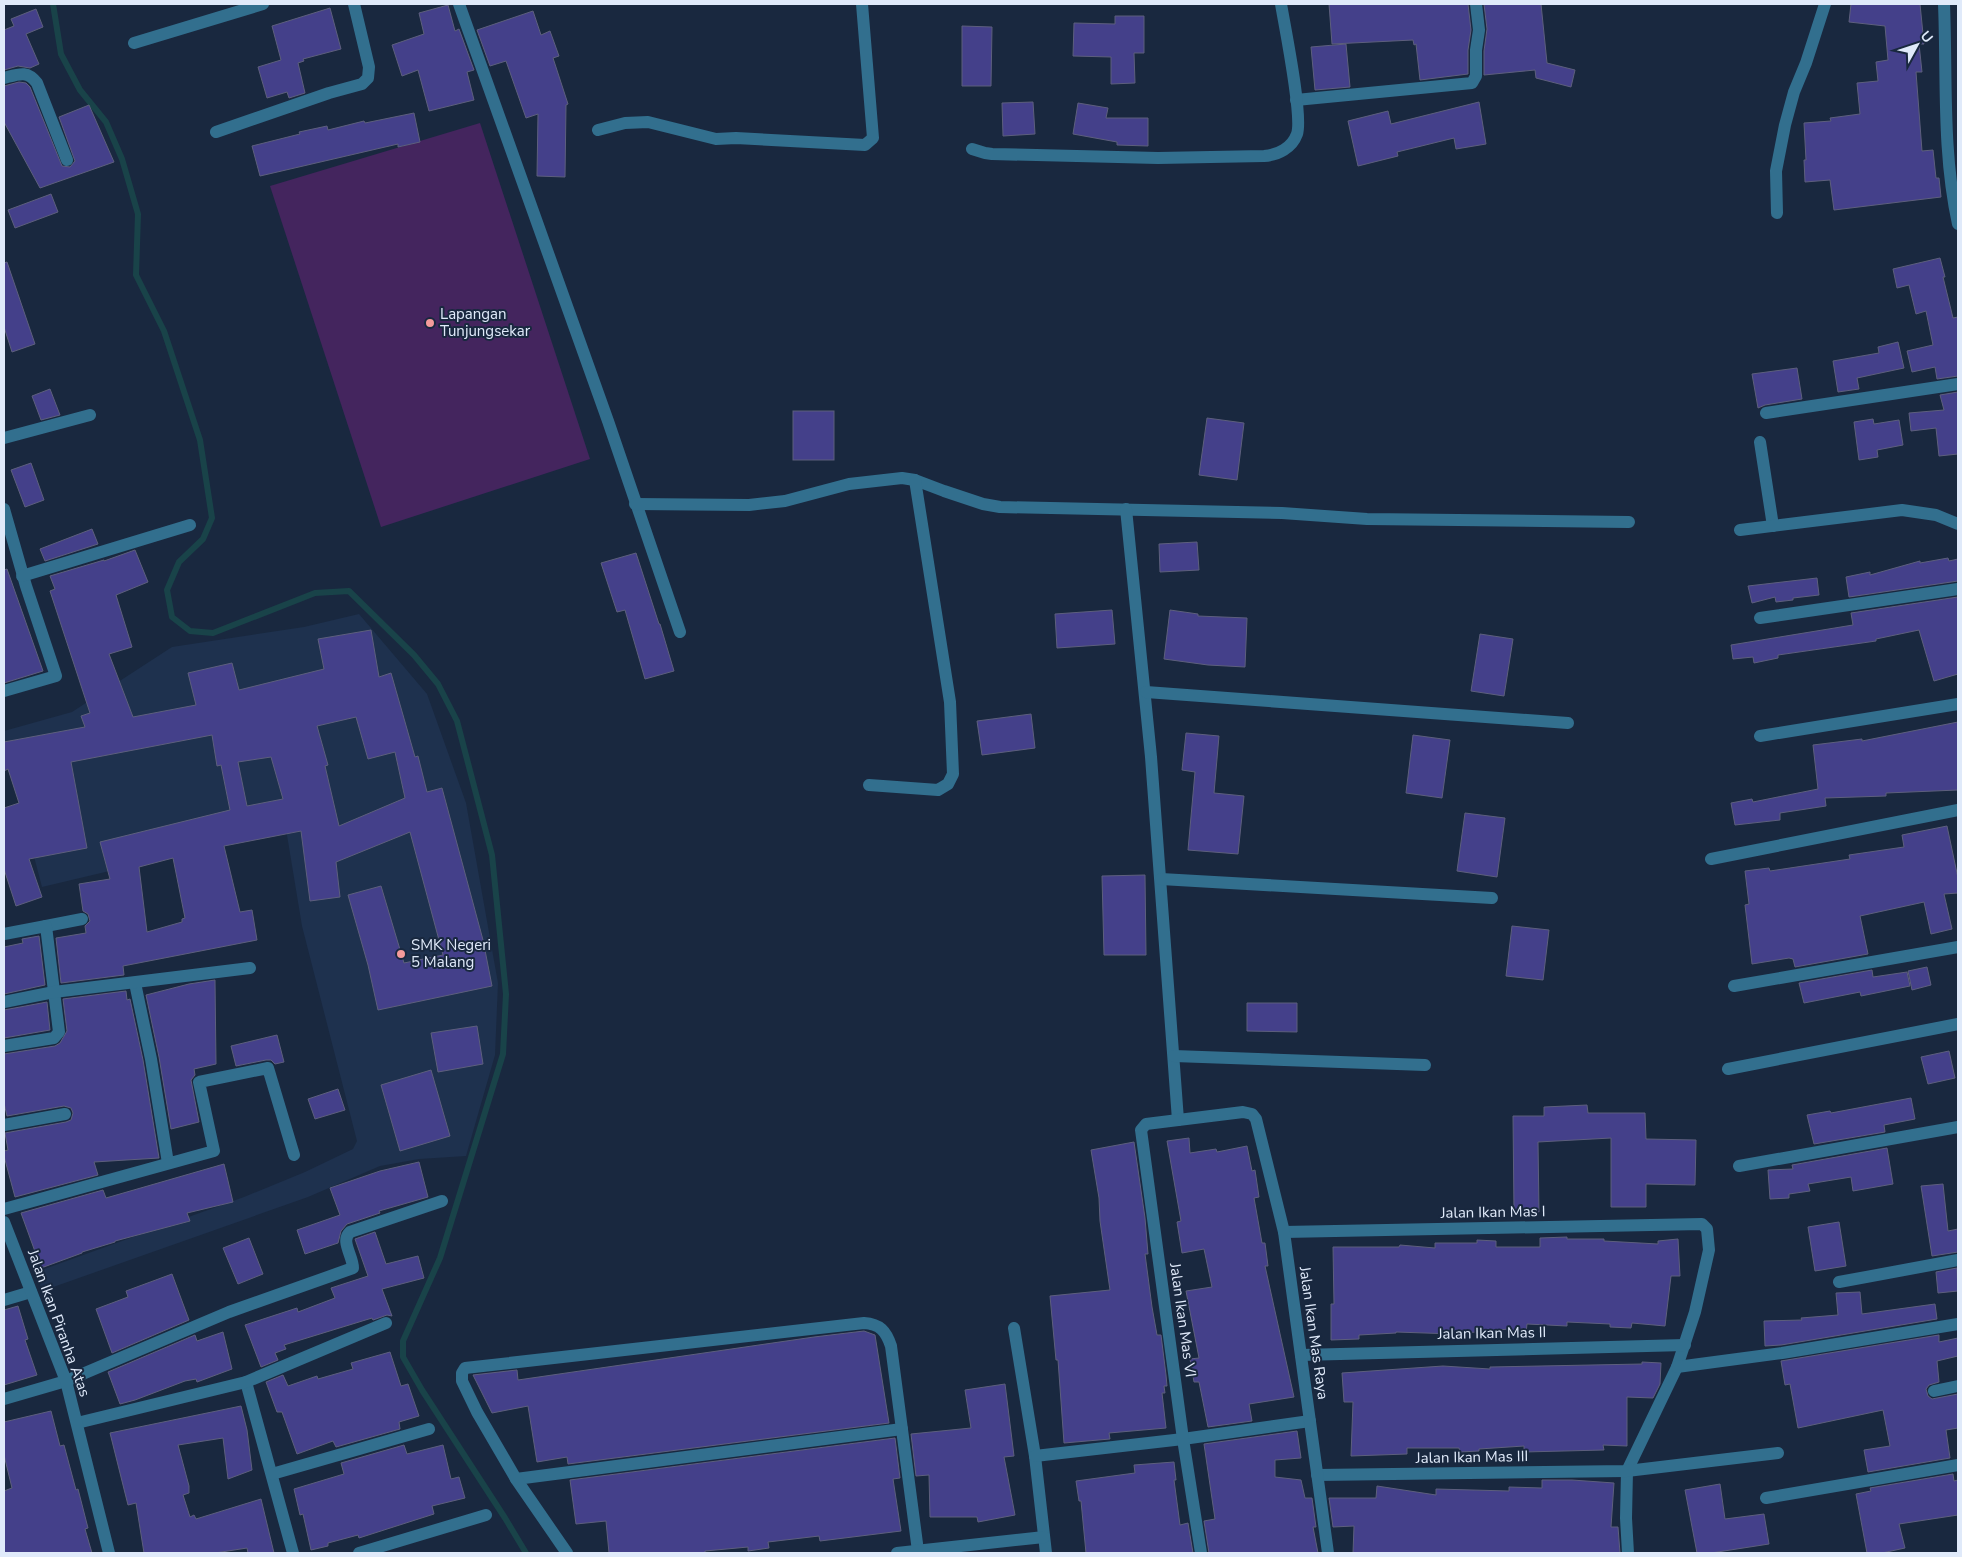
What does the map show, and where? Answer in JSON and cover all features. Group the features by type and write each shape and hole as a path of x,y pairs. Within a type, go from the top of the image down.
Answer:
{"street":[{"path":"134,44 262,4"},
{"path":"216,132 329,93 362,84 367,79 369,67 354,4"},
{"path":"459,4 608,422 680,632"},
{"path":"598,130 625,123 648,122 716,140 736,138 865,145 873,138 862,4"},
{"path":"972,149 992,154 1158,158 1273,155 1284,150 1293,142 1298,128 1296,100 1281,4"},
{"path":"1296,100 1472,83 1476,76 1476,50 1479,30 1476,4"},
{"path":"1777,213 1776,171 1785,125 1794,92 1826,4"},
{"path":"1944,4 1947,152 1951,193 1958,224"},
{"path":"4,78 18,74 32,76 37,83 66,160"},
{"path":"1766,413 1958,384"},
{"path":"4,438 90,415"},
{"path":"1760,442 1774,526"},
{"path":"635,504 749,504 785,501 849,484 902,478 916,480 975,501 1000,506 1282,513 1367,519 1629,522"},
{"path":"870,785 938,790 948,784 953,774 950,702 916,480"},
{"path":"4,509 22,576 56,676 4,691"},
{"path":"1126,509 1146,692 1178,1120"},
{"path":"1740,530 1902,510 1936,515 1958,524"},
{"path":"22,576 190,525"},
{"path":"1760,618 1958,589"},
{"path":"1146,692 1568,723"},
{"path":"1760,736 1958,704"},
{"path":"1712,858 1958,810"},
{"path":"1161,879 1492,898"},
{"path":"4,934 82,919"},
{"path":"4,1046 49,1039 58,1034 46,926"},
{"path":"1734,986 1958,947"},
{"path":"4,1002 54,992 250,968"},
{"path":"135,983 151,1059 168,1163"},
{"path":"1728,1069 1958,1024"},
{"path":"1174,1056 1424,1065"},
{"path":"4,1209 214,1151 199,1082 268,1068 294,1155"},
{"name":"Jalan Ikan Mas Raya","path":"1178,1120 1243,1112 1252,1114 1256,1119 1284,1232 1328,1553"},
{"path":"4,1125 65,1114"},
{"name":"Jalan Ikan Mas VI","path":"1178,1120 1146,1124 1141,1132 1183,1440 1201,1553"},
{"path":"1739,1166 1958,1127"},
{"path":"4,1399 66,1381 229,1312 353,1268 353,1261 345,1240 346,1235 442,1200"},
{"name":"Jalan Ikan Piranha Atas","path":"4,1222 66,1381 109,1553"},
{"name":"Jalan Ikan Mas I","path":"1284,1232 1702,1224 1708,1232 1709,1250 1696,1312 1685,1345"},
{"path":"1839,1282 1958,1260"},
{"path":"4,1300 31,1292"},
{"path":"77,1423 246,1382 386,1323"},
{"path":"567,1553 516,1479 462,1381 462,1373 465,1368 864,1323 876,1324 884,1331 891,1346 918,1551"},
{"path":"1678,1367 1782,1353 1958,1324"},
{"path":"1014,1328 1035,1456 1046,1553"},
{"path":"1628,1553 1626,1518 1627,1471 1678,1367 1685,1345"},
{"name":"Jalan Ikan Mas II","path":"1301,1354 1685,1345"},
{"path":"246,1382 293,1553"},
{"path":"1934,1391 1958,1386"},
{"path":"1035,1456 1183,1440 1310,1421"},
{"path":"272,1474 429,1429"},
{"path":"516,1479 902,1429"},
{"name":"Jalan Ikan Mas III","path":"1317,1475 1627,1471 1778,1452"},
{"path":"1766,1498 1958,1465"},
{"path":"359,1553 486,1515"},
{"path":"897,1553 1044,1537"}],"shaded area":[{"name":"Lapangan Tunjungsekar","path":"480,123 590,459 381,527 270,186"},
{"name":"SMK Negeri 5 Malang","path":"359,614 427,694 466,803 498,983 495,1055 466,1156 419,1159 380,1166 308,1197 42,1291 36,1272 244,1197 305,1172 353,1149 357,1141 302,926 286,829 42,887 4,742 4,731 72,712 172,647 304,627"}],"building":[{"path":"1329,4 1468,4 1471,30 1468,50 1468,74 1420,80 1416,44 1414,45 1413,40 1332,44"},
{"path":"1484,4 1541,4 1547,63 1575,70 1571,87 1536,78 1535,70 1484,75 1484,51 1487,29"},
{"path":"1851,4 1920,4 1924,44 1919,44 1922,72 1916,72 1922,151 1933,150 1936,178 1939,178 1941,197 1834,210 1830,180 1805,182 1804,123 1831,121 1830,118 1860,114 1857,83 1878,81 1876,62 1888,60 1885,26 1849,22"},
{"path":"448,5 455,31 459,29 474,70 467,72 474,100 429,111 418,70 402,76 392,45 424,34 419,13"},
{"path":"330,8 341,49 303,59 304,61 298,63 305,93 289,98 287,92 267,98 258,67 281,60 272,26"},
{"path":"36,9 43,27 26,34 39,64 30,68 18,66 4,70 4,30 14,26 11,19"},
{"path":"533,11 541,35 550,31 559,56 553,58 568,104 566,105 565,177 537,176 538,114 526,118 506,61 490,66 477,30"},
{"path":"1115,16 1144,16 1144,53 1134,53 1135,83 1111,84 1111,57 1073,56 1074,23 1115,24"},
{"path":"962,26 992,27 991,86 962,86"},
{"path":"1346,44 1350,87 1315,90 1311,47"},
{"path":"19,82 26,83 30,87 62,166 70,167 75,161 59,117 89,105 114,162 40,188 4,122 4,86"},
{"path":"1033,102 1035,134 1003,136 1002,103"},
{"path":"1479,102 1486,144 1456,149 1454,138 1397,152 1398,156 1358,166 1348,121 1388,111 1391,124"},
{"path":"1078,103 1108,108 1106,118 1148,118 1148,146 1117,145 1117,142 1073,134"},
{"path":"414,113 420,142 398,147 398,144 260,176 252,146 327,126 328,130 364,121 365,123"},
{"path":"51,194 58,212 15,228 8,210"},
{"path":"1940,258 1953,318 1958,317 1958,376 1937,379 1935,367 1912,372 1907,351 1933,345 1926,311 1916,314 1909,285 1897,288 1893,269"},
{"path":"7,262 35,344 12,352 4,327 4,263"},
{"path":"1898,342 1904,368 1857,378 1859,389 1838,392 1833,361 1879,353 1878,347"},
{"path":"1797,368 1802,399 1765,405 1758,408 1752,374"},
{"path":"50,389 60,415 41,420 32,396"},
{"path":"1958,392 1958,454 1939,456 1936,428 1911,431 1909,413 1944,410 1940,395"},
{"path":"793,411 834,411 834,460 793,460"},
{"path":"1207,418 1244,423 1237,480 1199,475"},
{"path":"1873,419 1874,424 1899,420 1903,445 1877,450 1878,457 1859,460 1854,422"},
{"path":"31,463 44,500 25,507 11,470"},
{"path":"92,529 98,544 45,561 40,549"},
{"path":"1197,542 1199,570 1160,572 1159,544"},
{"path":"135,550 148,582 116,595 132,647 109,654 133,717 196,705 188,673 232,663 239,690 324,669 318,639 371,630 379,677 391,673 415,757 418,756 427,792 442,788 483,940 492,986 378,1010 368,965 348,895 381,886 404,963 443,955 410,832 336,862 340,897 310,901 301,831 224,846 240,912 252,910 257,940 123,966 124,975 61,983 56,938 86,933 85,926 90,921 88,914 83,911 79,884 110,879 100,842 230,810 221,765 217,766 212,735 71,762 87,848 29,859 42,897 16,906 4,869 4,808 19,803 8,769 4,771 4,742 85,727 81,716 90,713 50,591 55,589 50,576","holes":["356,717 368,759 395,752 405,798 339,826 325,766 328,765 317,726","271,757 283,799 247,806 238,762","173,858 185,918 182,919 182,922 147,932 139,867"]},
{"path":"636,553 674,671 645,679 625,610 617,612 601,563"},
{"path":"1948,558 1949,561 1958,559 1958,581 1849,597 1846,577 1870,572 1870,575 1920,561 1920,563"},
{"path":"7,569 43,671 4,683 4,570"},
{"path":"1817,578 1819,595 1776,602 1775,597 1752,603 1748,586"},
{"path":"1958,597 1958,674 1934,681 1919,630 1876,639 1876,641 1778,655 1778,658 1754,663 1753,657 1733,659 1731,645 1853,625 1851,613"},
{"path":"1112,610 1115,644 1057,648 1055,614"},
{"path":"1170,610 1198,614 1198,616 1247,618 1245,667 1208,665 1164,659"},
{"path":"1480,634 1513,639 1504,696 1471,691"},
{"path":"1031,714 1035,748 982,755 977,721"},
{"path":"1958,722 1958,790 1886,793 1886,796 1825,798 1826,806 1780,813 1780,820 1735,825 1731,803 1752,799 1753,802 1818,789 1813,745 1862,739 1862,741"},
{"path":"1186,733 1219,736 1214,793 1244,796 1238,854 1188,850 1195,772 1182,770"},
{"path":"1413,735 1450,740 1442,798 1406,793"},
{"path":"1465,813 1505,818 1497,877 1457,871"},
{"path":"1947,826 1958,878 1958,893 1944,894 1952,929 1931,934 1924,902 1860,916 1868,954 1795,967 1793,959 1789,958 1752,964 1745,905 1749,904 1745,871 1769,868 1770,871 1850,859 1849,855 1904,847 1902,835"},
{"path":"1145,875 1146,955 1104,955 1102,876"},
{"path":"1512,926 1549,930 1543,980 1506,976"},
{"path":"39,936 45,985 4,994 4,947 23,943 22,939"},
{"path":"1927,967 1931,985 1912,990 1908,971"},
{"path":"1872,970 1873,977 1907,972 1910,986 1861,996 1860,992 1804,1003 1799,983"},
{"path":"215,980 216,1064 194,1069 195,1075 191,1080 199,1122 171,1129 146,995 189,984"},
{"path":"126,991 127,1000 130,999 143,1060 159,1158 94,1162 98,1175 15,1197 4,1156 4,1151 8,1150 5,1133 66,1122 71,1120 73,1113 71,1108 64,1106 7,1116 4,1103 4,1054 55,1046 60,1043 67,1031 63,999"},
{"path":"47,1002 50,1030 4,1038 4,1010"},
{"path":"1247,1003 1297,1003 1297,1032 1247,1031"},
{"path":"477,1026 483,1064 438,1072 431,1033"},
{"path":"277,1035 284,1062 275,1064 271,1060 266,1060 236,1066 231,1046"},
{"path":"1949,1051 1955,1078 1928,1084 1921,1057"},
{"path":"431,1070 450,1136 400,1151 381,1085"},
{"path":"338,1089 345,1110 315,1119 308,1099"},
{"path":"1911,1098 1915,1119 1884,1125 1885,1132 1814,1144 1807,1115 1830,1111 1831,1113"},
{"path":"1587,1105 1588,1113 1645,1113 1646,1139 1696,1140 1695,1185 1646,1184 1646,1207 1611,1207 1611,1138 1538,1142 1539,1212 1514,1212 1513,1116 1544,1116 1544,1107"},
{"path":"1189,1138 1190,1153 1216,1149 1217,1152 1247,1146 1252,1171 1255,1170 1259,1197 1254,1198 1262,1243 1265,1243 1268,1266 1265,1266 1294,1397 1249,1404 1252,1421 1208,1427 1199,1382 1194,1382 1190,1359 1199,1358 1186,1291 1212,1287 1204,1249 1182,1253 1177,1222 1181,1221 1167,1141"},
{"path":"1134,1142 1145,1218 1148,1254 1145,1254 1152,1307 1157,1335 1161,1335 1166,1375 1167,1386 1164,1386 1165,1393 1162,1393 1166,1428 1109,1433 1110,1439 1064,1443 1058,1360 1056,1360 1050,1296 1110,1290 1091,1150"},
{"path":"1887,1148 1893,1184 1853,1191 1851,1177 1808,1184 1810,1191 1789,1194 1789,1198 1770,1199 1768,1170 1793,1169 1792,1165"},
{"path":"419,1162 428,1197 379,1211 380,1213 347,1224 341,1231 338,1243 305,1254 297,1230 340,1215 330,1188 380,1171"},
{"path":"224,1164 233,1202 187,1213 190,1221 115,1241 41,1268 21,1213 103,1190 106,1198"},
{"path":"1943,1184 1948,1231 1958,1229 1958,1252 1932,1256 1921,1186"},
{"path":"1839,1222 1846,1266 1815,1271 1808,1227"},
{"path":"375,1232 386,1264 418,1256 424,1278 382,1289 392,1316 387,1315 373,1320 372,1318 284,1345 286,1349 275,1353 278,1360 261,1367 245,1325 297,1308 298,1312 335,1298 331,1288 368,1276 355,1239"},
{"path":"1567,1237 1567,1239 1604,1239 1604,1241 1658,1244 1658,1241 1678,1239 1680,1276 1671,1276 1665,1326 1632,1323 1631,1328 1610,1327 1610,1324 1567,1322 1567,1326 1527,1324 1526,1333 1509,1333 1509,1329 1454,1334 1396,1332 1359,1335 1359,1339 1331,1340 1331,1304 1334,1304 1333,1247 1399,1247 1400,1245 1435,1248 1435,1243 1477,1243 1477,1240 1496,1241 1496,1247 1540,1247 1540,1238"},
{"path":"249,1238 263,1274 238,1284 223,1248"},
{"path":"1957,1268 1958,1291 1938,1293 1936,1272"},
{"path":"172,1274 189,1320 112,1353 96,1309 128,1297 126,1291"},
{"path":"1860,1292 1862,1314 1935,1304 1937,1319 1765,1346 1764,1321 1802,1320 1801,1318 1838,1315 1836,1293"},
{"path":"18,1306 28,1339 25,1340 37,1375 4,1385 4,1310"},
{"path":"864,1331 875,1335 889,1423 568,1464 567,1457 537,1462 528,1406 492,1413 473,1375 517,1370 518,1380"},
{"path":"223,1332 232,1369 197,1382 196,1379 185,1381 120,1404 108,1372 195,1335 197,1341"},
{"path":"1939,1335 1939,1342 1958,1338 1958,1356 1937,1361 1939,1382 1929,1385 1926,1389 1928,1396 1932,1399 1958,1394 1958,1428 1946,1430 1950,1458 1868,1472 1864,1450 1890,1446 1883,1410 1798,1428 1790,1384 1785,1385 1781,1361"},
{"path":"390,1352 401,1386 408,1384 419,1416 399,1422 400,1429 336,1447 333,1441 297,1454 282,1412 277,1412 266,1382 283,1375 288,1386 317,1376 318,1379 353,1369 351,1363"},
{"path":"1642,1362 1661,1363 1660,1384 1653,1398 1627,1397 1627,1446 1603,1445 1604,1450 1524,1452 1524,1446 1460,1452 1459,1448 1407,1448 1407,1454 1351,1456 1353,1402 1344,1402 1342,1373 1443,1366 1490,1369 1490,1367 1642,1364"},
{"path":"1005,1384 1014,1456 1004,1457 1015,1515 978,1522 977,1517 930,1517 929,1475 916,1476 911,1434 971,1428 965,1390"},
{"path":"241,1406 247,1430 252,1470 228,1479 223,1438 178,1445 189,1486 189,1493 183,1495 190,1517 194,1515 196,1519 261,1499 274,1553 248,1553 247,1548 215,1553 144,1553 136,1503 128,1505 110,1433"},
{"path":"51,1411 60,1446 64,1445 76,1490 78,1489 88,1528 85,1529 92,1553 4,1553 4,1491 12,1488 4,1455 4,1422"},
{"path":"1297,1431 1301,1458 1275,1460 1275,1477 1301,1480 1305,1498 1312,1498 1316,1527 1313,1527 1318,1553 1209,1553 1204,1521 1215,1519 1204,1444"},
{"path":"895,1438 900,1478 893,1479 901,1531 820,1541 819,1536 768,1542 769,1548 748,1551 748,1547 705,1551 705,1553 609,1553 606,1521 576,1524 570,1480"},
{"path":"404,1445 407,1454 443,1445 451,1479 459,1477 465,1498 432,1506 434,1514 359,1538 358,1535 311,1550 303,1514 300,1515 294,1489 344,1474 341,1463"},
{"path":"1174,1462 1176,1480 1174,1480 1180,1525 1188,1523 1193,1553 1086,1553 1081,1501 1079,1501 1076,1481 1135,1473 1134,1465"},
{"path":"1953,1474 1954,1481 1958,1480 1958,1515 1899,1524 1905,1548 1882,1553 1867,1553 1856,1494 1871,1491 1870,1488"},
{"path":"1542,1480 1614,1483 1611,1527 1618,1527 1620,1553 1353,1553 1354,1526 1333,1527 1329,1498 1376,1498 1377,1486 1436,1495 1436,1489 1509,1491 1509,1487 1542,1488"},
{"path":"1720,1484 1725,1519 1764,1514 1769,1544 1711,1553 1697,1553 1685,1490"}],"waterway":[{"path":"53,4 61,54 80,90 106,122 122,159 138,214 136,275 164,331 200,440 212,518 203,539 179,562 167,590 172,617 190,631 213,633 315,593 349,591 414,655 438,684 457,721 492,855 506,994 503,1054 440,1258 403,1341 403,1357 526,1553"}],"place":[{"name":"Lapangan Tunjungsekar","path":"430,323"},
{"name":"SMK Negeri 5 Malang","path":"401,954"}]}
